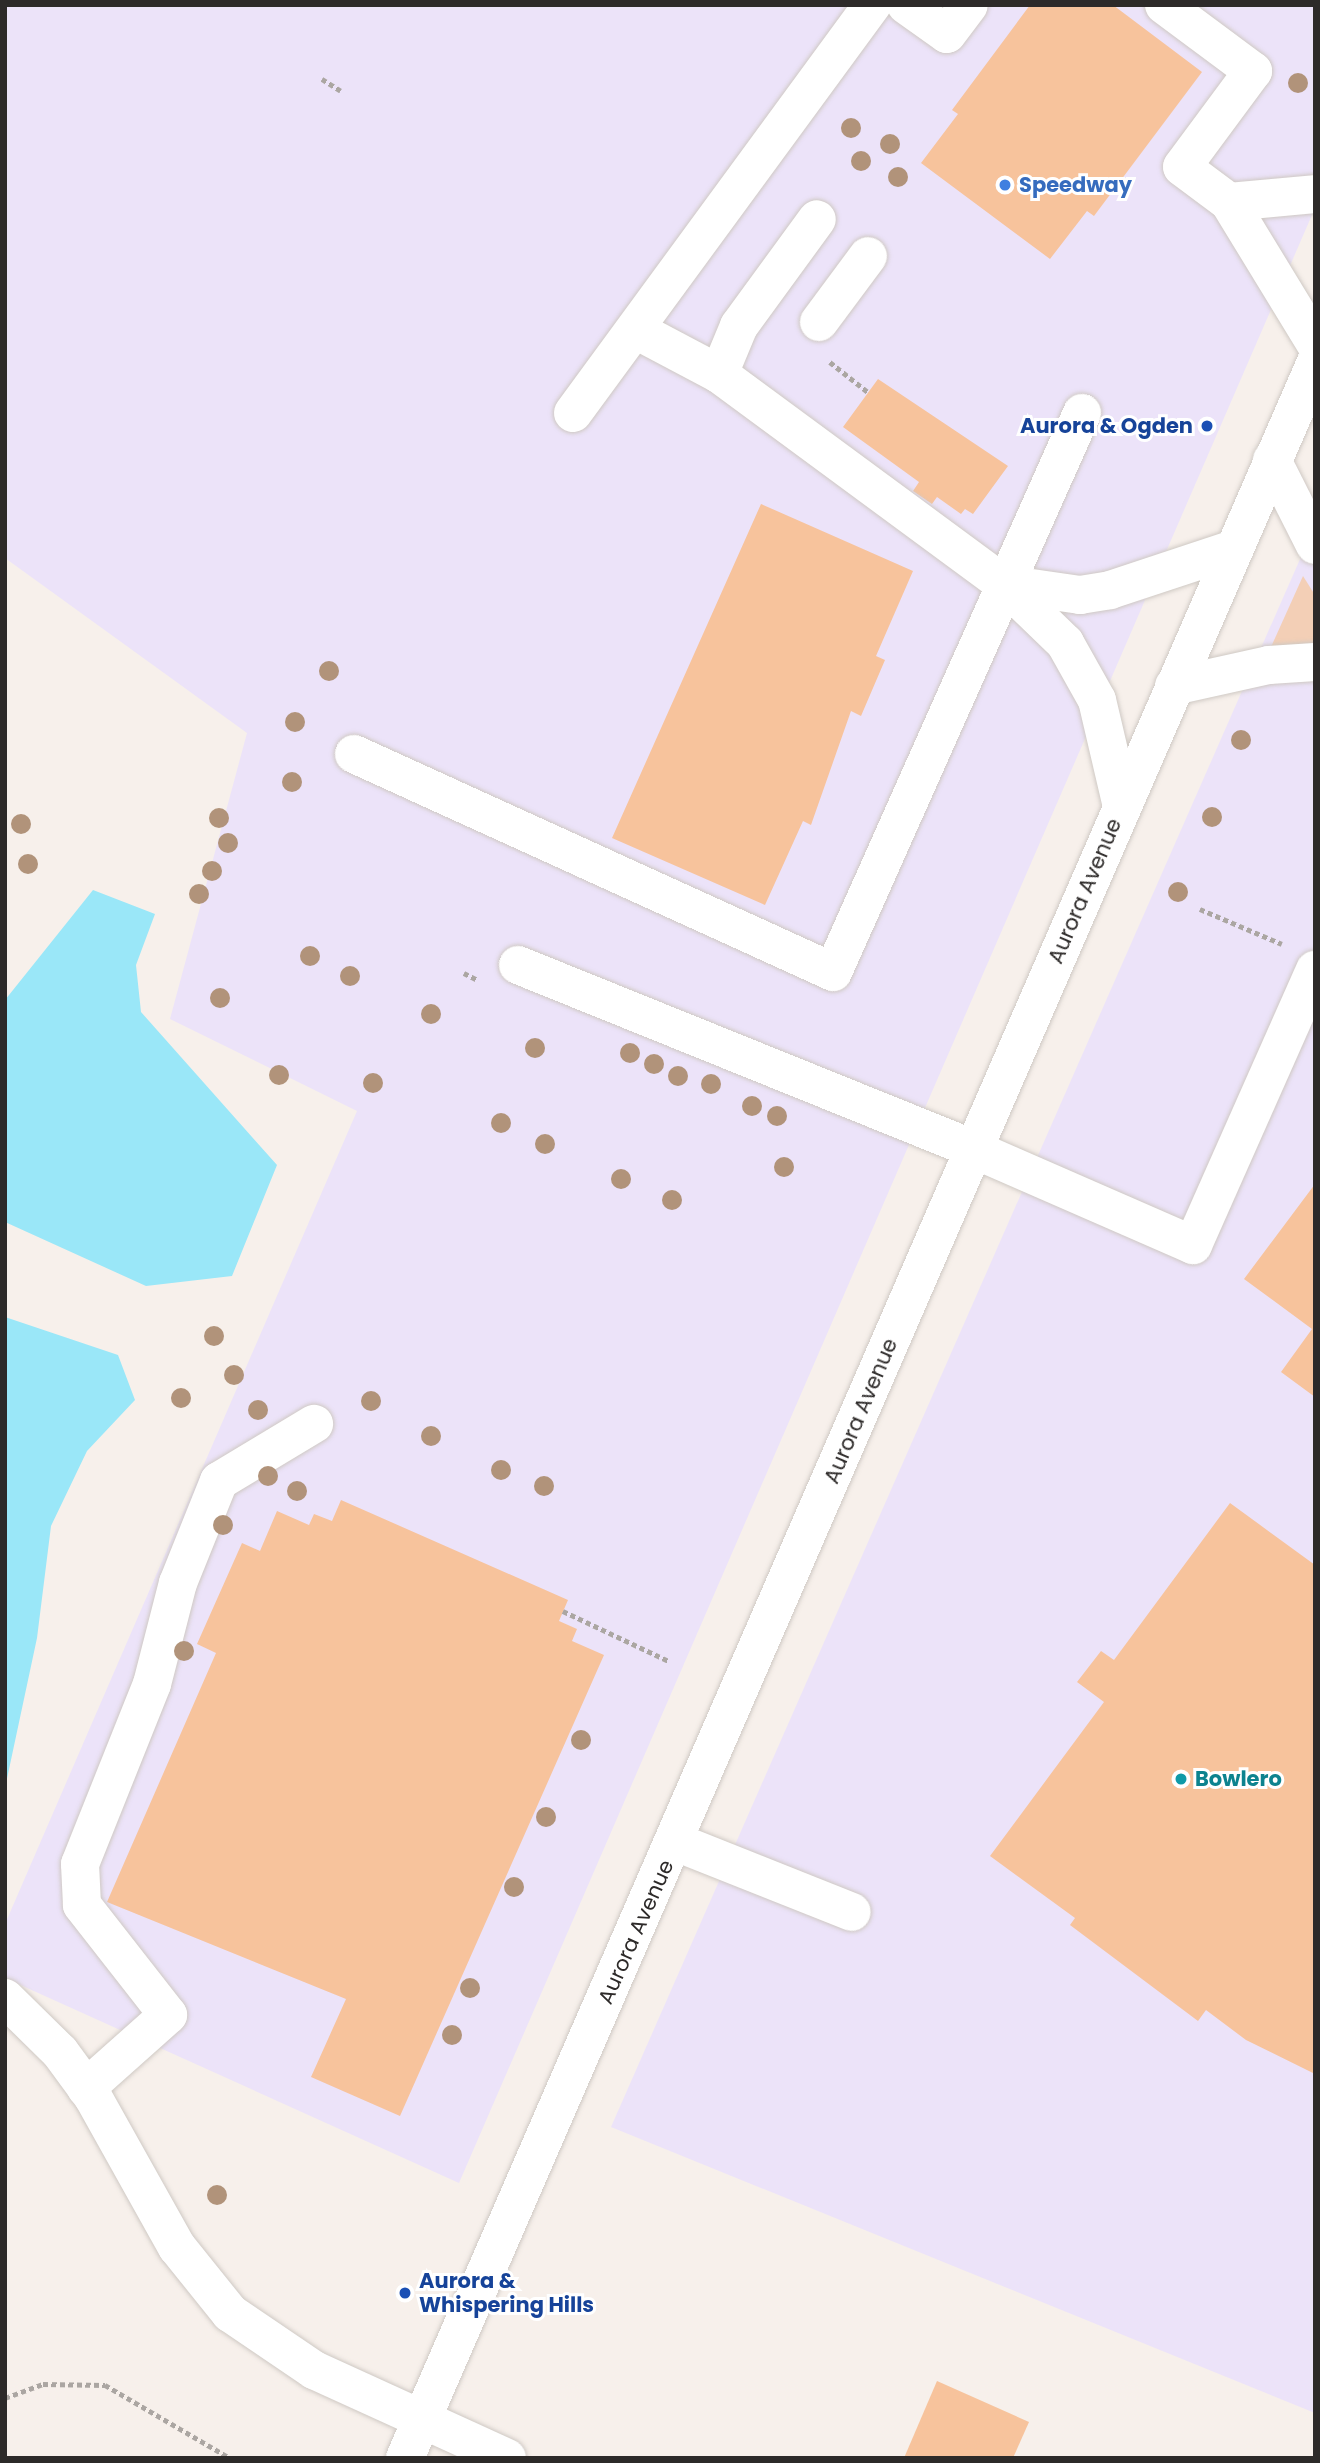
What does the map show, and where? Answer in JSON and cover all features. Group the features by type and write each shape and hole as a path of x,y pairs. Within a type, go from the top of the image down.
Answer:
{"main road":[{"path":"573,413 872,5"},
{"path":"906,5 947,34 969,5"},
{"path":"1164,5 1252,71 1181,167 1229,202 1315,343"},
{"path":"1229,202 1315,194"},
{"path":"719,374 739,326 817,219"},
{"path":"820,322 868,256"},
{"path":"636,330 666,350 719,374 1004,584 1080,663 1097,700 1122,807"},
{"name":"Aurora Avenue","path":"405,2458 676,1842 973,1149 1315,364"},
{"path":"354,754 833,972 1082,413"},
{"path":"1272,460 1315,545"},
{"path":"1004,584 1080,595 1116,590 1234,549"},
{"path":"1174,686 1269,665 1315,662"},
{"path":"518,965 973,1149 1193,1245 1303,959"},
{"path":"86,2088 168,2015 82,1905 80,1864 152,1684 178,1583 219,1481 314,1424"},
{"path":"676,1842 852,1912"},
{"path":"5,1998 60,2052 86,2088 124,2143 177,2247 230,2313 314,2370 507,2458"}],"path":[{"path":"322,79 341,91"},
{"path":"828,360 868,392"},
{"path":"1199,909 1303,959"},
{"path":"464,973 482,982"},
{"path":"564,1611 668,1661"},
{"path":"5,2398 43,2384 105,2385 230,2458"}],"shaded area":[{"path":"5,5 1315,5 1315,208 459,2183 5,1978 5,1924 357,1111 170,1019 247,733 5,558"},
{"path":"1315,525 1315,2413 611,2127"},
{"path":"1303,576 1315,595 1315,647 1271,647"}],"water":[{"path":"93,890 155,914 136,965 141,1012 277,1165 232,1276 146,1286 5,1222 5,1000"},
{"path":"5,1317 118,1355 135,1400 87,1451 51,1526 37,1638 5,1788"}],"building":[{"name":"Speedway","path":"1030,5 1113,5 1202,72 1094,216 1087,211 1050,259 921,163 958,114 952,110"},
{"path":"878,379 1008,466 973,514 965,509 961,514 937,497 932,504 913,491 919,482 843,427"},
{"path":"761,504 913,571 876,656 885,660 861,716 851,711 811,825 803,821 765,905 612,838"},
{"path":"1315,1184 1315,1397 1281,1372 1312,1329 1244,1279"},
{"path":"341,1500 568,1600 559,1621 577,1629 572,1641 604,1655 400,2116 311,2077 346,1999 107,1902 216,1653 197,1644 242,1543 260,1551 277,1511 309,1525 314,1514 332,1521"},
{"name":"Bowlero","path":"1230,1503 1315,1565 1315,2074 1246,2040 1206,2010 1198,2021 1070,1925 1075,1918 990,1856 1104,1702 1077,1682 1101,1651 1114,1660"},
{"path":"937,2381 1029,2422 1013,2458 904,2458"}],"place":[{"name":"Speedway","path":"1005,185"},
{"name":"Aurora & Ogden","path":"1207,426"},
{"name":"Bowlero","path":"1181,1779"},
{"name":"Aurora & Whispering Hills","path":"405,2293"}]}
